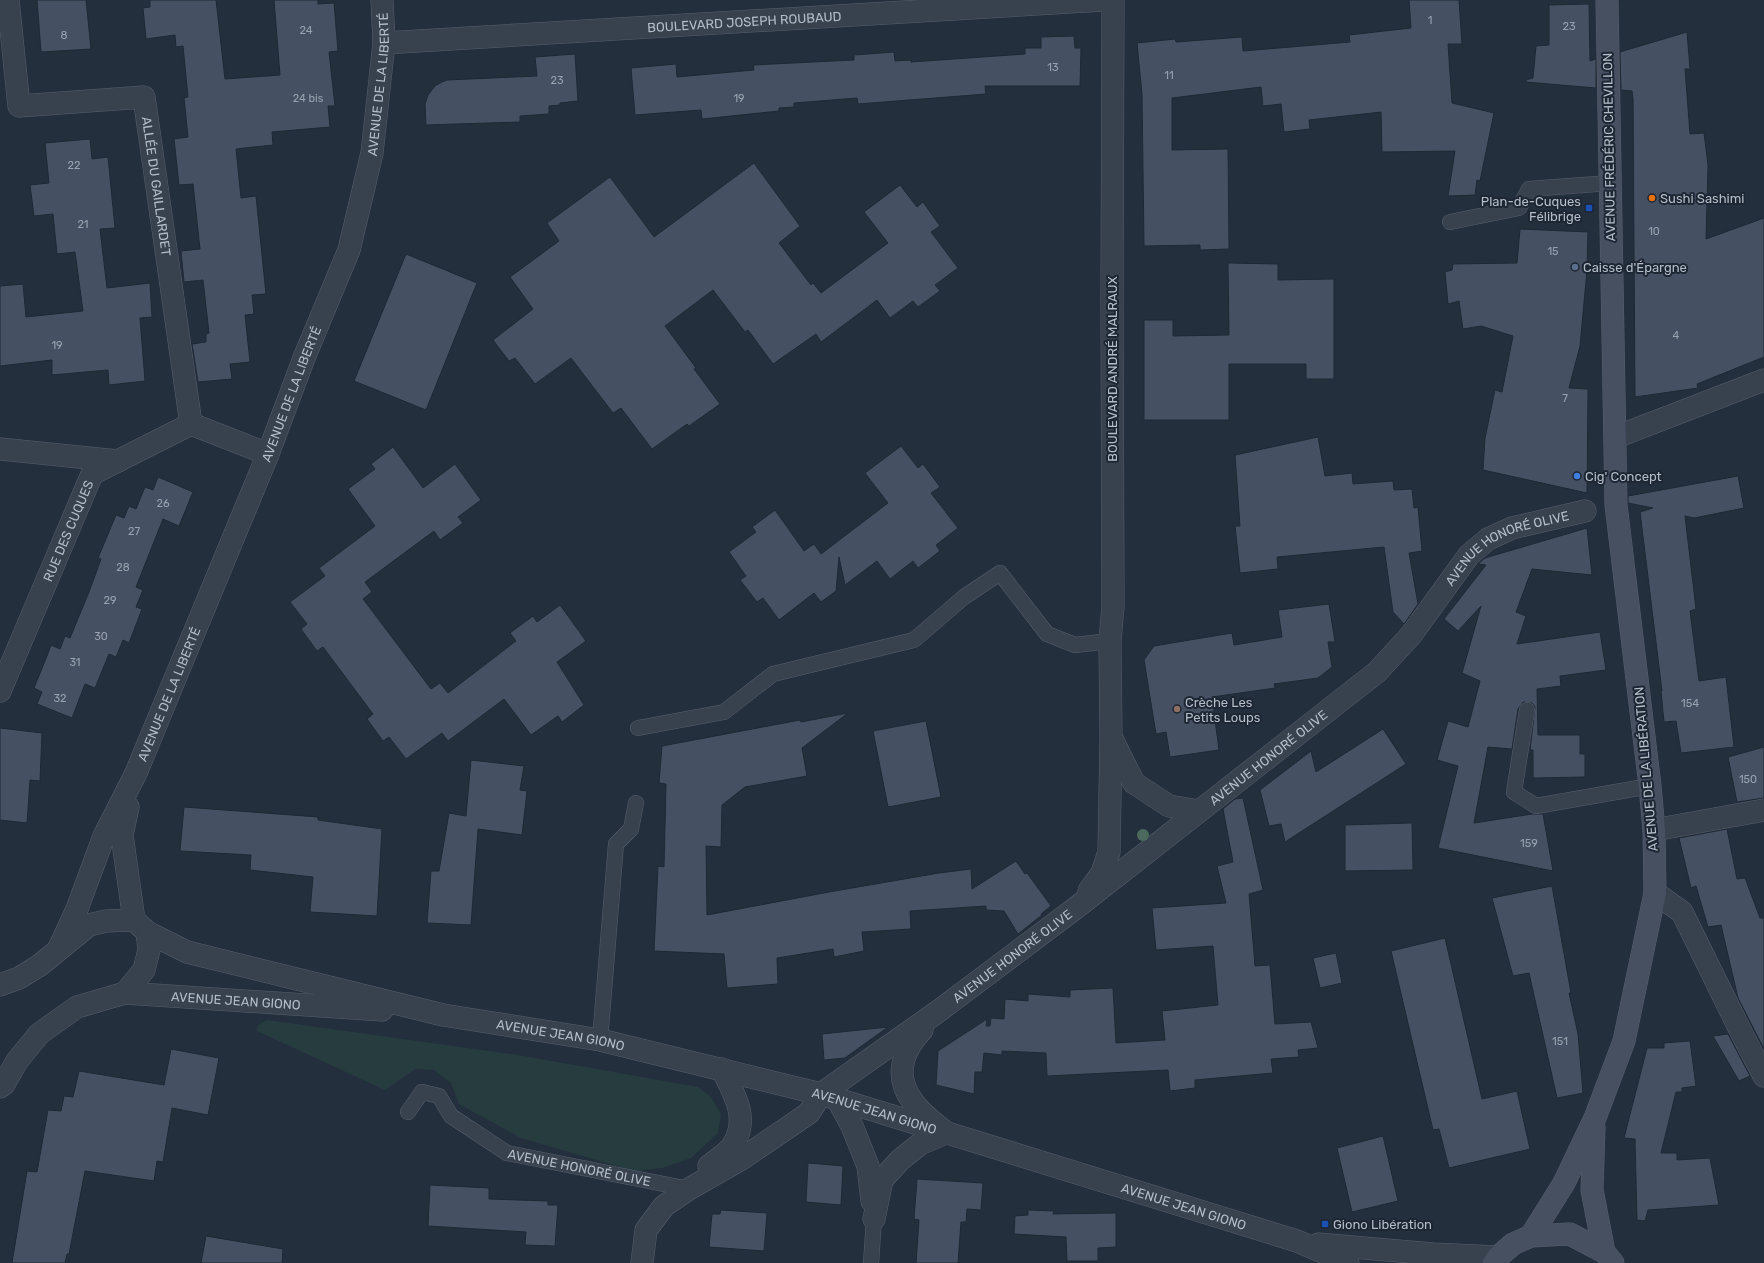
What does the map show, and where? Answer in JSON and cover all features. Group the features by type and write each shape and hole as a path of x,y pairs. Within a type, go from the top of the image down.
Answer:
{"main road":[{"name":"AVENUE FRÉDÉRIC CHEVILLON","path":"1607,0 1616,437"},
{"name":"AVENUE DE LA LIBÉRATION","path":"1531,1236 1564,1183 1594,1118 1624,1041 1655,893 1654,830 1650,786 1616,505 1616,437"},
{"path":"1594,1118 1592,1190 1608,1258"},
{"path":"1496,1260 1513,1244 1531,1236 1570,1234 1608,1258"}],"street":[{"name":"ALLÉE DU GAILLARDET","path":"8,0 19,106 144,97 191,424"},
{"name":"AVENUE DE LA LIBERTÉ","path":"59,948 77,908 104,836 136,772 268,454 304,358 349,250 372,153 384,43 382,0"},
{"name":"BOULEVARD JOSEPH ROUBAUD","path":"384,43 1104,0"},
{"name":"BOULEVARD ANDRÉ MALRAUX","path":"1077,907 1102,872 1109,852 1111,738 1110,641 1113,606 1113,0"},
{"path":"1616,437 1764,380"},
{"path":"191,424 268,454"},
{"name":"RUE DES CUQUES","path":"0,691 92,474 191,424"},
{"path":"0,449 118,461"},
{"name":"AVENUE HONORÉ OLIVE","path":"688,1189 743,1158 809,1113 940,1010 1077,907 1377,672 1411,635 1469,555 1488,539 1512,528 1585,511"},
{"name":"BOULEVARD ANDRÉ MALRAUX","path":"1111,738 1134,783 1169,806 1198,811"},
{"name":"AVENUE DE LA LIBERTÉ","path":"136,772 122,835 141,926"},
{"path":"1654,830 1764,810"},
{"path":"1655,893 1682,912 1764,1076"},
{"name":"AVENUE JEAN GIONO","path":"0,986 19,978 40,965 59,948 89,926 106,921 141,926 187,952 443,1015 600,1040 722,1068 829,1097 1297,1242 1348,1263"},
{"path":"125,993 144,970 149,950 141,926"},
{"name":"AVENUE JEAN GIONO","path":"1,1089 17,1061 39,1034 77,1007 125,993 443,1015"},
{"name":"AVENUE HONORÉ OLIVE","path":"940,1010 911,1042 903,1059 903,1084 913,1102 946,1133"},
{"path":"642,1263 646,1230 664,1206 688,1189 710,1165 733,1146 741,1127 740,1109 722,1068"},
{"path":"829,1097 852,1126 868,1166 874,1218"},
{"path":"874,1218 882,1180 900,1160 920,1144 946,1133"},
{"name":"AVENUE JEAN GIONO","path":"1297,1242 1496,1260"}],"lane":[{"path":"1450,222 1519,208 1529,189 1610,183"},
{"path":"638,728 724,712 773,674 914,640 964,597 1000,573 1047,634 1075,645 1110,641"},
{"path":"1527,710 1514,792 1536,806 1650,786"},
{"path":"600,1040 616,844 631,830 636,803"},
{"name":"AVENUE HONORÉ OLIVE","path":"408,1112 422,1092 439,1096 451,1116 506,1153 688,1189"},
{"path":"871,1263 874,1218"}],"green space":[{"path":"267,1020 518,1055 698,1087 711,1097 721,1114 718,1133 691,1158 662,1168 634,1171 521,1138 459,1104 451,1083 434,1070 415,1069 385,1090 257,1031 258,1025"}],"building":[{"path":"37,0 86,0 91,49 41,52"},
{"path":"150,0 216,0 225,79 280,75 274,0 318,0 318,4 334,3 338,51 329,52 335,106 328,106 330,127 272,132 273,145 236,149 241,198 256,196 266,294 252,295 254,314 245,315 250,362 230,364 232,379 198,382 192,344 206,342 206,334 209,333 203,280 184,282 181,251 200,249 193,184 179,185 174,139 188,137 184,98 188,97 183,46 176,47 175,35 146,39 143,8 150,7"},
{"path":"1409,0 1459,0 1462,44 1448,44 1452,103 1494,113 1480,181 1477,180 1475,195 1448,196 1455,151 1382,152 1381,112 1309,120 1310,129 1284,132 1281,104 1263,106 1261,87 1172,98 1172,150 1228,149 1229,249 1200,250 1200,245 1144,246 1142,94 1137,43 1175,39 1176,42 1242,37 1243,51 1350,42 1349,35 1411,28"},
{"path":"1589,4 1590,61 1596,59 1596,88 1526,82 1526,80 1533,78 1536,46 1549,45 1549,5"},
{"path":"1687,32 1690,69 1685,69 1690,134 1704,133 1708,165 1706,239 1764,218 1764,357 1697,384 1698,388 1635,397 1633,99 1632,91 1621,90 1620,52"},
{"path":"1074,36 1075,48 1081,48 1080,86 985,86 986,94 858,104 857,98 794,103 794,107 779,108 779,111 702,119 701,110 635,115 631,68 676,64 677,77 754,70 753,65 854,60 854,55 894,52 895,61 911,60 911,62 1025,54 1025,48 1041,48 1041,37"},
{"path":"575,54 578,101 549,106 549,114 520,116 520,122 426,125 425,104 428,95 435,86 442,82 447,80 537,76 535,57"},
{"path":"90,139 92,159 108,157 115,228 100,229 107,288 150,283 152,317 140,318 145,381 109,385 108,370 52,375 52,360 0,366 0,286 23,284 26,317 83,311 75,252 57,254 53,214 34,216 30,185 49,183 45,143"},
{"path":"754,163 800,226 779,243 811,285 813,283 821,293 888,243 864,212 900,185 917,207 923,202 940,226 931,232 958,268 935,285 940,291 918,307 913,301 890,318 877,300 821,342 816,334 773,364 748,330 745,332 713,290 665,326 720,404 689,426 687,424 652,449 621,408 613,413 571,358 535,384 515,358 509,361 493,340 533,309 510,277 559,241 547,223 610,177 654,237"},
{"path":"1520,229 1588,232 1587,270 1580,346 1569,388 1588,389 1587,493 1483,470 1485,438 1495,390 1502,392 1513,336 1481,326 1463,329 1459,301 1448,304 1445,272 1452,270 1453,264 1517,263"},
{"path":"406,254 477,283 426,410 354,381"},
{"path":"1228,263 1278,264 1278,280 1334,279 1334,379 1306,379 1306,364 1229,364 1229,420 1144,420 1144,320 1173,320 1173,336 1229,335"},
{"path":"1318,437 1325,476 1352,473 1353,484 1393,481 1394,490 1412,489 1414,508 1418,507 1422,551 1409,553 1418,604 1404,624 1393,612 1384,547 1277,557 1278,569 1240,573 1235,526 1240,526 1235,455"},
{"path":"901,446 918,468 923,464 940,487 931,493 958,528 936,545 940,551 918,568 913,561 890,579 877,561 845,585 839,557 836,591 821,602 814,593 779,620 763,598 757,602 740,580 746,576 729,552 756,532 752,527 775,510 804,551 814,544 821,554 888,503 865,473"},
{"path":"393,447 423,488 455,464 481,500 458,517 463,523 440,540 434,531 365,582 372,592 363,599 431,689 440,683 448,693 516,641 510,633 533,616 537,622 560,605 586,641 557,662 584,705 562,722 558,716 531,735 504,699 448,741 442,733 406,759 389,737 383,741 367,719 373,714 323,647 317,651 301,629 307,624 290,602 325,576 319,568 375,526 348,489 375,469 371,464"},
{"path":"1738,476 1744,508 1694,518 1685,516 1696,609 1690,611 1699,681 1726,677 1734,747 1681,753 1676,721 1664,722 1662,691 1640,512 1653,508 1628,503 1628,496"},
{"path":"158,477 193,492 179,526 163,519 136,587 143,590 136,607 142,609 129,643 123,640 116,657 109,654 95,688 85,684 72,718 37,704 42,692 34,688 51,645 60,649 65,636 70,638 101,559 98,558 116,515 124,518 129,506 136,509 145,487 153,490"},
{"path":"1587,528 1592,575 1532,569 1516,612 1526,616 1517,644 1600,632 1606,670 1560,676 1561,686 1537,689 1538,735 1580,735 1580,754 1585,754 1585,777 1533,778 1533,750 1530,750 1535,707 1532,703 1523,702 1518,709 1512,749 1488,747 1474,823 1532,814 1543,814 1553,871 1438,848 1458,766 1437,760 1448,721 1468,727 1480,681 1462,673 1481,606 1458,631 1444,619 1486,565 1478,564 1485,558"},
{"name":"Crèche Les Petits Loups","path":"1329,604 1335,642 1328,642 1332,667 1318,678 1274,684 1275,688 1212,697 1219,750 1170,757 1166,732 1156,734 1144,660 1154,646 1232,633 1234,645 1282,637 1278,610"},
{"path":"848,713 802,748 807,776 745,787 722,805 721,847 706,846 707,915 829,892 971,869 972,889 1016,861 1025,874 1027,873 1051,906 1018,934 1004,911 986,910 986,906 910,911 911,929 862,932 864,951 834,957 833,949 777,958 778,984 727,988 724,954 654,951 658,866 664,867 666,784 659,783 662,746 800,720 801,722"},
{"path":"926,721 941,797 888,807 873,731"},
{"path":"0,728 42,733 40,781 30,780 27,823 0,820"},
{"path":"1383,729 1406,764 1285,842 1281,824 1269,826 1260,790 1311,751 1316,772"},
{"path":"1764,747 1764,798 1737,802 1728,757"},
{"path":"471,760 524,766 520,790 527,791 522,835 478,829 471,925 427,923 431,871 439,871 449,813 466,816"},
{"path":"1243,798 1263,890 1249,894 1255,966 1270,965 1275,1024 1311,1022 1318,1048 1298,1050 1299,1057 1271,1059 1273,1073 1195,1080 1195,1088 1170,1091 1168,1070 1047,1076 1046,1053 1002,1051 1002,1055 984,1053 982,1072 975,1072 974,1094 936,1085 938,1051 987,1019 986,1026 990,1026 991,1018 1004,1019 1005,999 1028,1001 1028,994 1070,997 1070,990 1113,988 1116,1043 1165,1040 1162,1011 1218,1005 1213,946 1156,950 1152,908 1226,903 1217,866 1233,862 1223,809 1235,799"},
{"path":"184,807 318,817 318,820 382,829 377,916 310,912 313,877 250,870 251,855 180,851"},
{"path":"1412,823 1413,870 1345,871 1345,825"},
{"path":"1727,829 1737,879 1745,878 1760,918 1764,918 1764,1049 1738,998 1721,925 1708,927 1696,886 1691,888 1679,838"},
{"path":"1552,886 1571,993 1569,993 1578,1034 1583,1093 1557,1098 1529,973 1513,976 1492,898"},
{"path":"1445,938 1482,1099 1517,1091 1530,1149 1449,1168 1439,1129 1433,1130 1391,951"},
{"path":"1336,953 1342,983 1320,988 1313,958"},
{"path":"888,1027 845,1058 824,1060 822,1034"},
{"path":"1728,1034 1750,1076 1739,1081 1713,1036"},
{"path":"1690,1041 1696,1086 1682,1088 1682,1092 1676,1092 1661,1153 1677,1153 1677,1160 1710,1158 1719,1205 1648,1210 1645,1221 1637,1220 1635,1139 1624,1138 1647,1048 1664,1048 1664,1043"},
{"path":"171,1049 219,1058 208,1115 172,1108 163,1162 157,1161 154,1181 85,1171 69,1254 67,1254 65,1263 12,1263 27,1171 37,1172 48,1110 61,1111 64,1096 73,1097 79,1071 164,1085"},
{"path":"1383,1136 1398,1201 1352,1212 1337,1148"},
{"path":"808,1163 843,1166 841,1205 806,1202"},
{"path":"917,1179 983,1183 981,1210 967,1209 966,1222 961,1222 958,1263 916,1263 919,1220 914,1219"},
{"path":"430,1185 489,1188 489,1199 548,1201 548,1205 558,1205 555,1246 525,1245 526,1232 428,1226"},
{"path":"721,1210 767,1213 764,1251 709,1247 712,1214 720,1214"},
{"path":"1028,1210 1054,1211 1053,1214 1116,1213 1116,1247 1098,1248 1098,1261 1067,1261 1066,1237 1014,1234 1015,1216 1028,1215"},
{"path":"206,1236 283,1249 282,1263 201,1263"}],"place":[{"name":"Sushi Sashimi","path":"1652,198"},
{"name":"Plan-de-Cuques Félibrige","path":"1589,208"},
{"name":"Caisse d'Épargne","path":"1575,267"},
{"name":"Cig' Concept","path":"1577,476"},
{"name":"Crèche Les Petits Loups","path":"1177,709"},
{"name":"Giono Libération","path":"1325,1224"}]}
